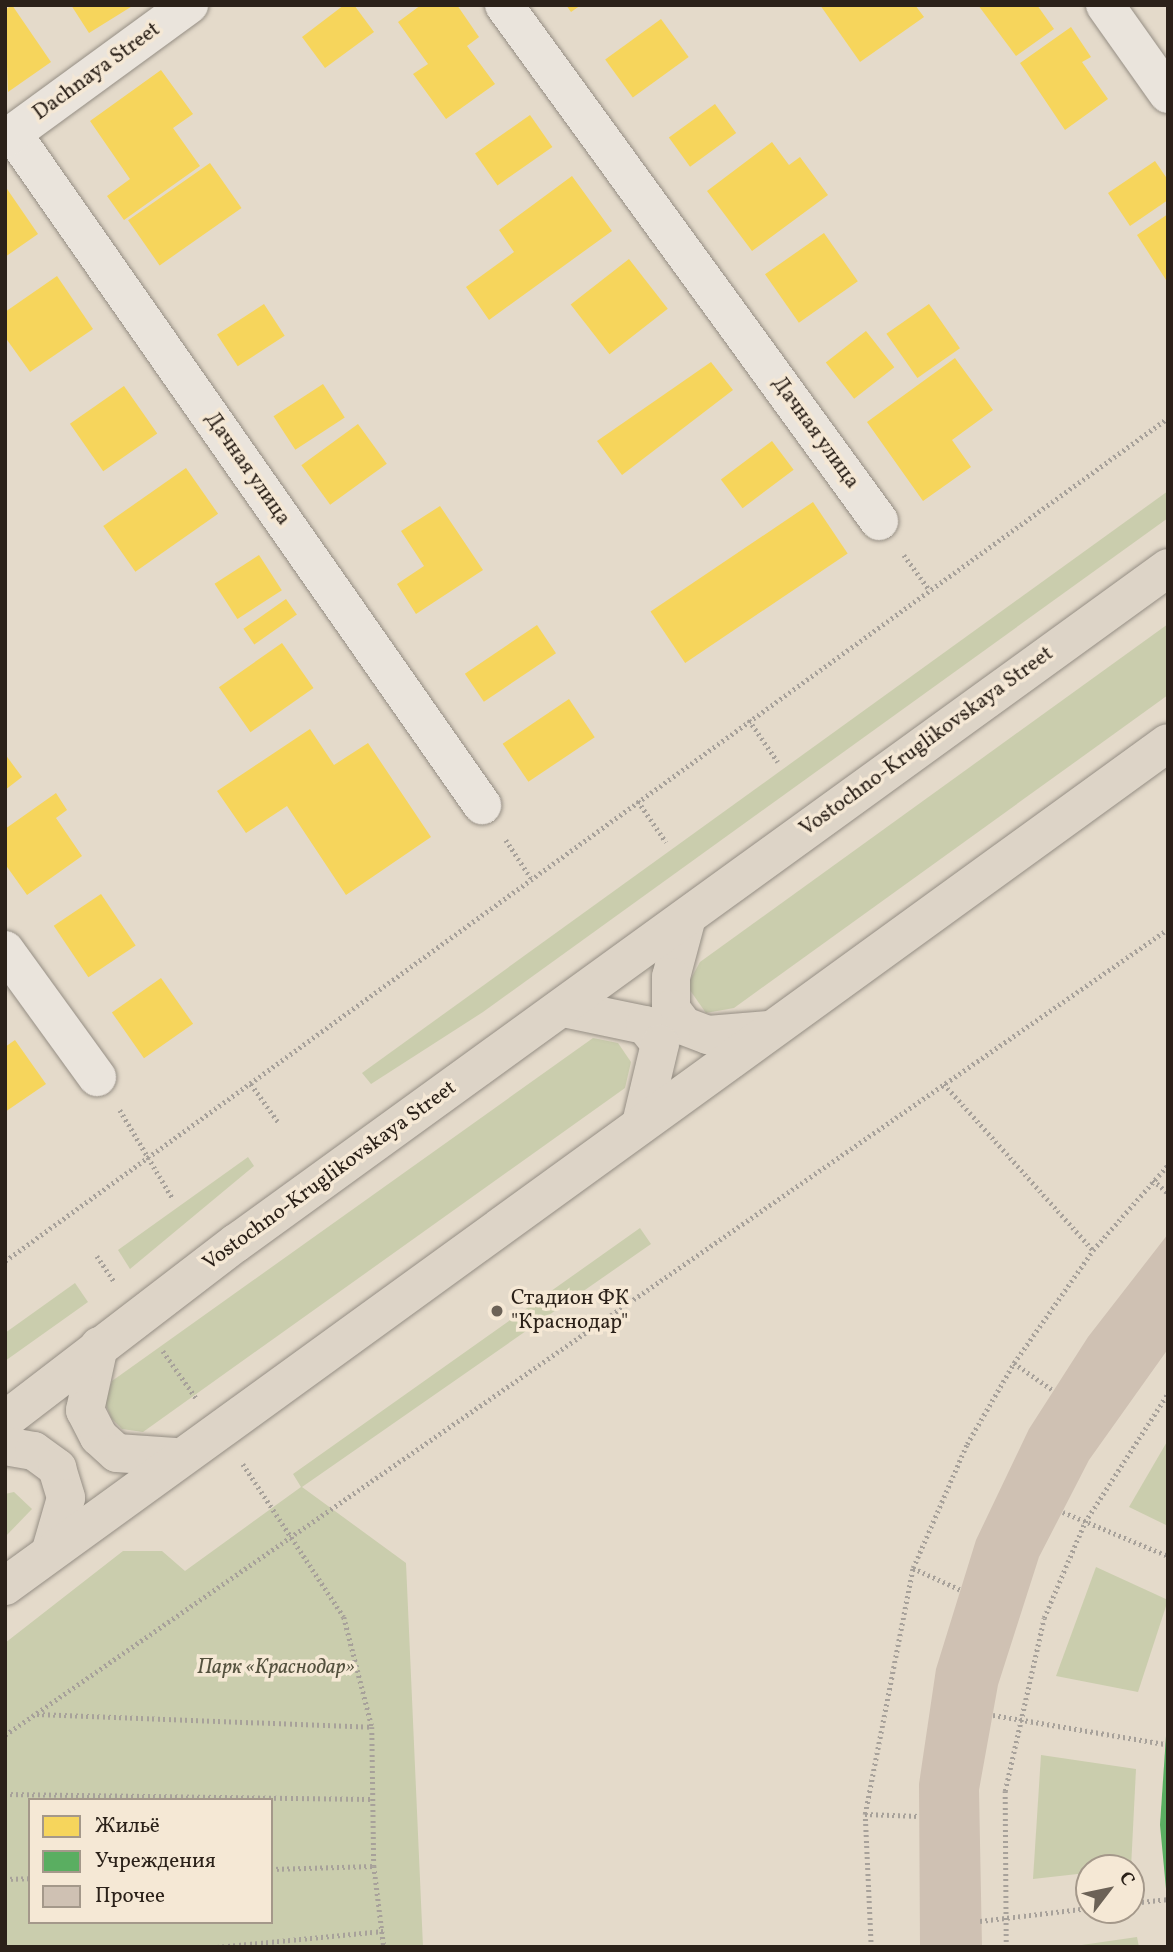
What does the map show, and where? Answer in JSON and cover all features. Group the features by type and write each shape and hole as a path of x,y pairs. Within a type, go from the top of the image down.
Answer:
{"main road":[{"name":"Vostochno-Kruglikovskaya Street","path":"5,1420 99,1346 1168,568"},
{"path":"5,1586 175,1457 1168,743"},
{"path":"687,917 671,977 671,1009 684,1026 708,1035 769,1030"},
{"path":"563,1008 645,1025 660,1044 640,1124"},
{"path":"99,1346 85,1410 99,1437 117,1453 175,1457"},
{"path":"5,1446 34,1451 57,1468 66,1498 51,1550"}],"street":[{"name":"Dachnaya Street","path":"9,136 190,5"},
{"name":"Дачная улица","path":"505,5 879,521"},
{"path":"1105,5 1168,94"},
{"name":"Дачная улица","path":"9,136 482,804"},
{"path":"5,950 97,1077"}],"path":[{"path":"5,1261 1168,418"},
{"path":"749,720 778,762"},
{"path":"638,801 666,842"},
{"path":"5,1735 289,1535 1168,929"},
{"path":"97,1077 152,1157 173,1199"},
{"path":"251,1084 279,1123"},
{"path":"944,1084 1093,1250"},
{"path":"871,1947 865,1814 913,1568 967,1444 1014,1363 1093,1250 1168,1165"},
{"path":"1153,1180 1168,1193"},
{"path":"97,1256 114,1283"},
{"path":"158,1344 196,1398"},
{"path":"1014,1363 1054,1391"},
{"path":"1006,1947 1003,1918 1005,1791 1018,1721 1044,1618 1085,1522 1168,1393"},
{"path":"243,1464 344,1617 372,1727 374,1866 384,1947"},
{"path":"1063,1512 1168,1556"},
{"path":"913,1568 961,1590"},
{"path":"37,1714 372,1727"},
{"path":"993,1715 1165,1744"},
{"path":"5,1794 372,1799"},
{"path":"865,1814 919,1816"},
{"path":"273,1869 374,1866"},
{"path":"5,1879 28,1878"},
{"path":"1145,1901 1167,1899"},
{"path":"980,1921 1075,1910"},
{"path":"217,1947 383,1931"}],"green space":[{"path":"1168,491 1168,518 483,1012 371,1084 362,1073"},
{"path":"1168,624 1168,695 734,1008 706,1013 687,986 700,962"},
{"path":"593,1038 618,1043 631,1062 625,1088 143,1432 122,1429 111,1418 105,1402 112,1381"},
{"path":"248,1157 254,1166 130,1269 118,1250"},
{"name":"Парк «Краснодар»","path":"640,1228 651,1244 302,1487 406,1563 423,1947 5,1947 5,1643 123,1551 162,1551 185,1571 301,1487 293,1474"},
{"path":"75,1283 88,1302 5,1361 5,1333"},
{"path":"1168,1440 1168,1526 1129,1507"},
{"path":"14,1492 32,1509 5,1537 5,1494"},
{"path":"1096,1567 1168,1600 1138,1692 1056,1676"},
{"path":"1041,1755 1136,1769 1132,1854 1075,1854 1075,1874 1033,1879"},
{"path":"1137,1937 1139,1947 1068,1947"}],"building: Жильё":[{"path":"12,5 51,62 8,92 5,10"},
{"path":"71,5 134,5 89,33"},
{"path":"344,5 354,5 374,32 325,68 302,37"},
{"path":"421,5 457,5 479,37 467,46 495,84 446,119 413,74 428,64 398,22"},
{"path":"566,5 581,5 571,12"},
{"path":"820,5 915,5 924,17 860,62"},
{"path":"978,5 1037,5 1054,29 1016,56"},
{"path":"661,19 689,57 633,98 605,60"},
{"path":"1071,27 1091,57 1082,62 1108,99 1065,130 1020,63"},
{"path":"161,70 193,114 173,128 200,166 124,220 107,196 130,179 90,121"},
{"path":"715,104 736,133 690,167 669,138"},
{"path":"530,115 552,147 497,185 475,153"},
{"path":"772,142 789,165 800,157 828,195 752,251 707,191"},
{"path":"1155,161 1168,180 1168,200 1130,226 1108,193"},
{"path":"210,163 242,208 160,265 128,220"},
{"path":"572,176 612,231 489,320 466,287 514,252 499,230"},
{"path":"5,186 38,234 5,257"},
{"path":"1168,214 1168,283 1137,235"},
{"path":"824,233 858,281 799,323 765,274"},
{"path":"629,259 668,309 609,354 571,305"},
{"path":"57,276 93,329 30,372 5,337 5,312"},
{"path":"264,304 285,336 238,366 217,334"},
{"path":"929,304 960,348 917,378 886,334"},
{"path":"866,331 894,367 854,399 826,362"},
{"path":"955,358 993,410 952,440 971,467 923,501 867,422"},
{"path":"711,362 733,390 622,475 597,441"},
{"path":"323,384 345,418 295,450 274,416"},
{"path":"124,386 157,434 103,471 70,424"},
{"path":"358,424 387,464 330,505 301,465"},
{"path":"772,441 794,470 743,508 721,480"},
{"path":"186,468 218,514 135,572 103,526"},
{"path":"813,502 848,553 685,663 651,612"},
{"path":"440,506 483,570 416,614 397,584 424,566 401,531"},
{"path":"259,555 282,590 237,619 215,584"},
{"path":"286,599 297,615 254,644 243,629"},
{"path":"537,625 556,653 484,702 465,674"},
{"path":"282,643 314,688 250,732 219,687"},
{"path":"569,699 595,737 528,782 503,744"},
{"path":"310,729 334,765 368,743 431,837 346,895 287,806 246,833 217,791"},
{"path":"5,754 22,777 5,790"},
{"path":"56,793 67,810 56,818 82,856 27,895 5,864 5,829"},
{"path":"101,894 136,945 88,977 54,926"},
{"path":"161,978 193,1024 144,1058 112,1012"},
{"path":"15,1040 46,1084 5,1112 5,1047"}],"building: Учреждения":[{"path":"1166,1736 1168,1889 1160,1825"}],"building: Прочее":[{"path":"1168,1234 1168,1349 1089,1460 1039,1557 998,1685 979,1790 982,1947 920,1947 919,1784 936,1669 976,1540 1029,1429 1088,1337"}],"place":[{"name":"Стадион ФК \"Краснодар\"","path":"497,1311"}]}
